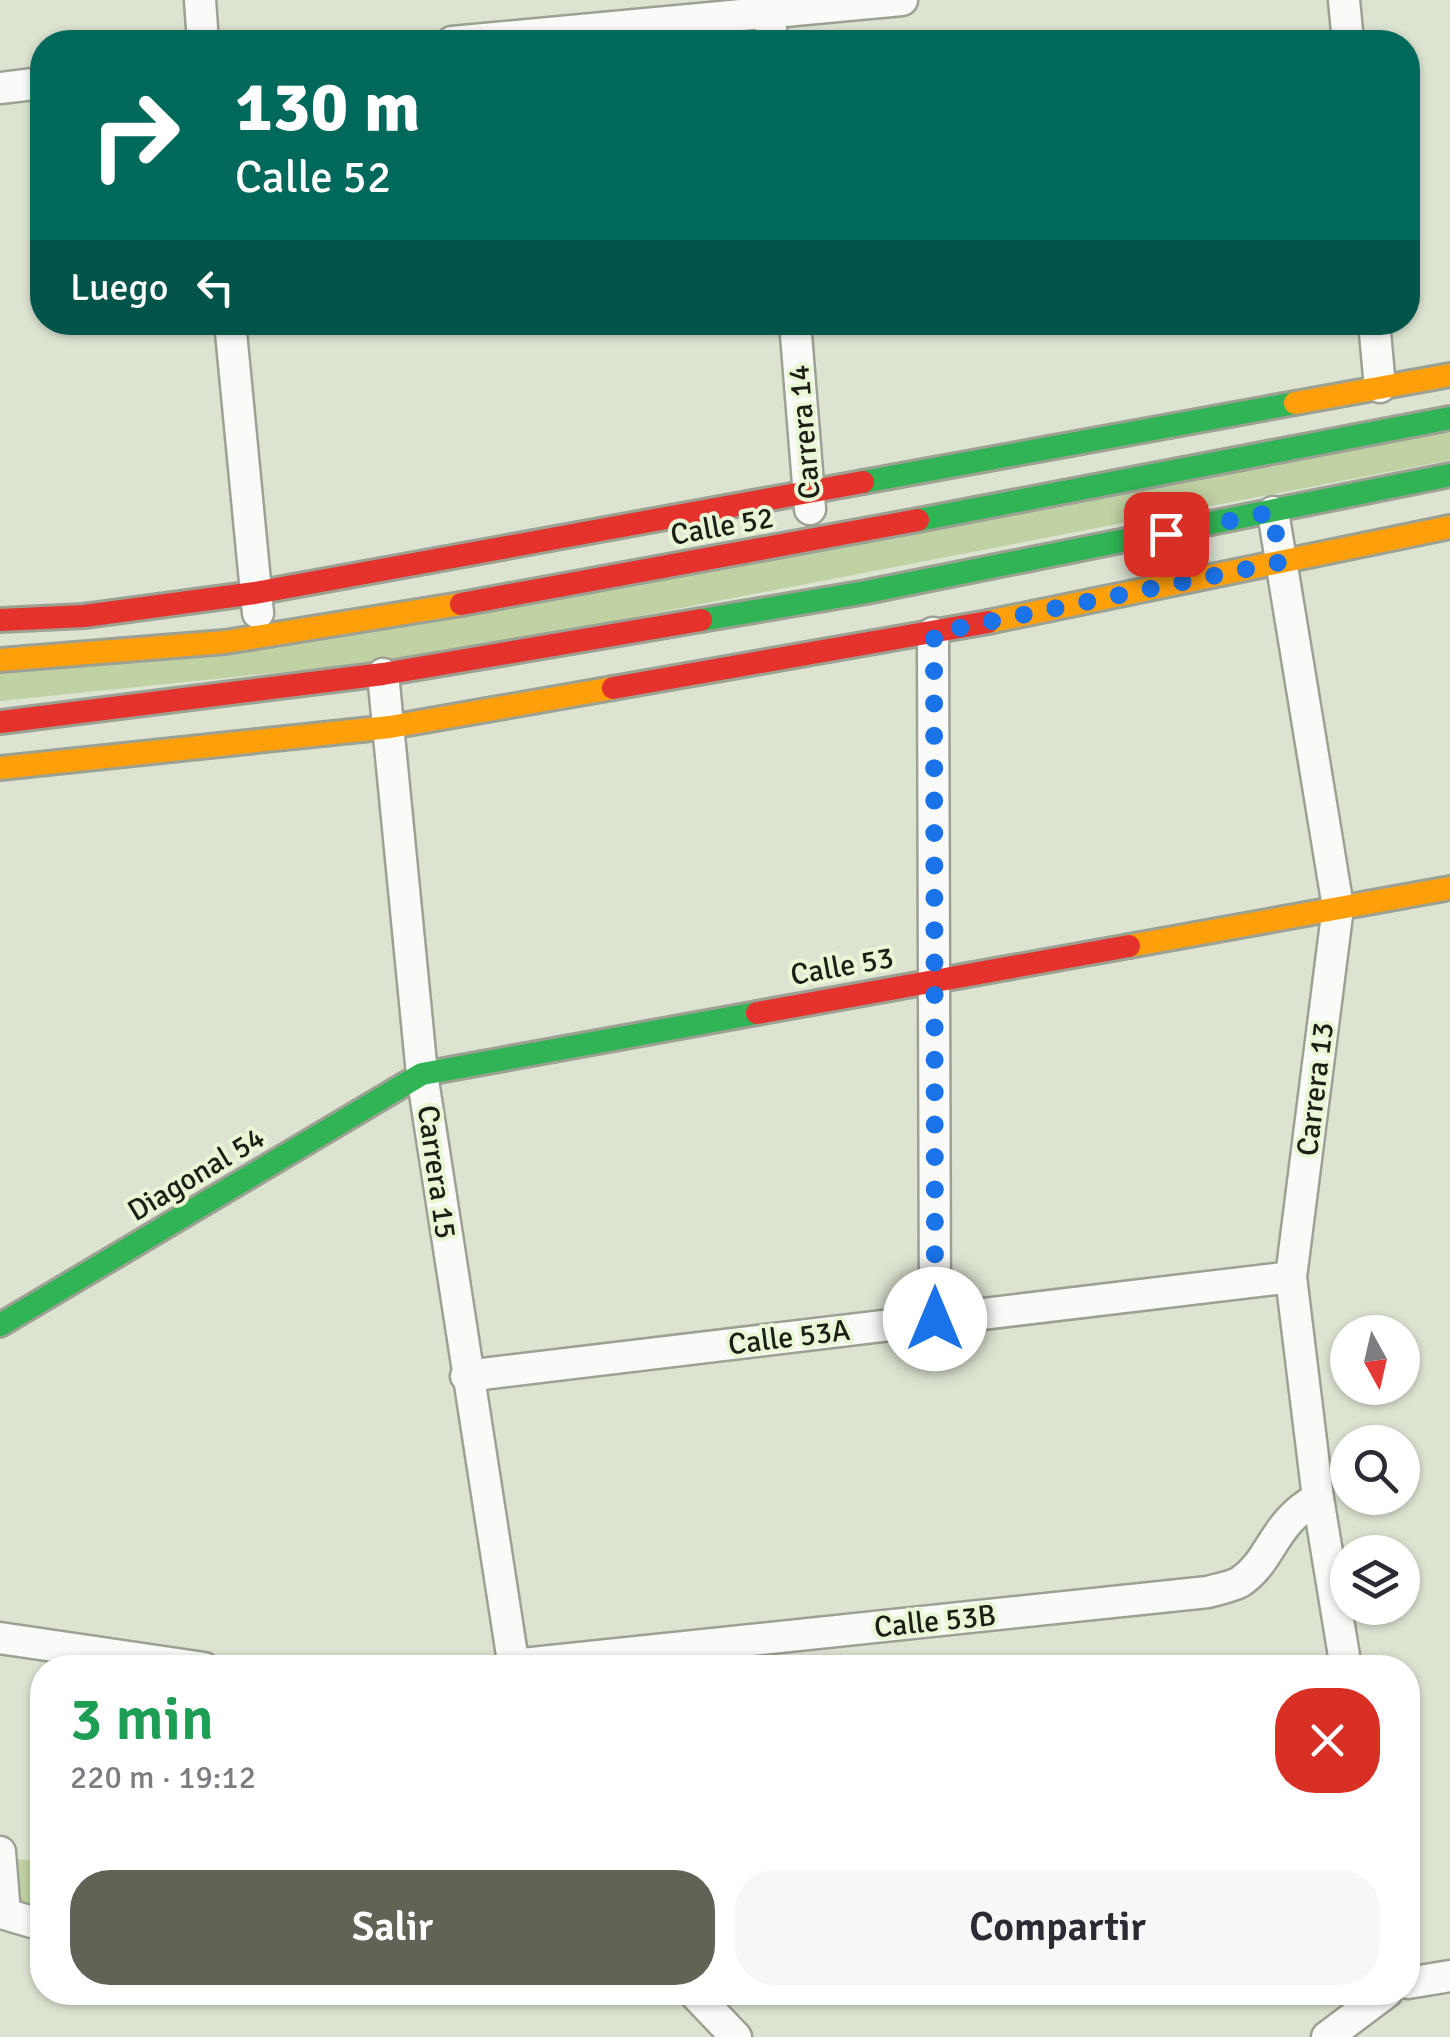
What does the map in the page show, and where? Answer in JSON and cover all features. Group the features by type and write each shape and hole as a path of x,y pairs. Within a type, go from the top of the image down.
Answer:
{"street":[{"path":"200,0 202,30"},
{"path":"558,30 769,6 902,0"},
{"path":"1344,0 1347,30"},
{"path":"0,88 30,84"},
{"path":"231,335 255,593 263,639"},
{"name":"Carrera 14","path":"796,335 813,540"},
{"path":"1375,335 1380,387"},
{"name":"Calle 52","path":"0,620 84,616 255,593 1450,375"},
{"name":"Calle 52","path":"0,660 96,658 263,639 813,540 1450,418"},
{"path":"0,722 383,674 866,592 1450,475"},
{"name":"Carrera 13","path":"1272,512 1338,907 1290,1276 1318,1498 1344,1655"},
{"path":"0,768 390,728 934,633 1450,527"},
{"path":"934,633 935,1319"},
{"name":"Carrera 15","path":"383,674 422,1074 512,1655"},
{"name":"Calle 53","path":"422,1074 1450,888"},
{"name":"Diagonal 54","path":"0,1325 422,1074"},
{"name":"Calle 53A","path":"466,1376 1290,1276"},
{"name":"Calle 53B","path":"617,1655 1208,1592 1239,1582 1259,1562 1285,1521 1318,1498"},
{"path":"0,1638 116,1655"},
{"path":"0,1852 6,1914 30,1921"},
{"path":"1420,1981 1450,1976"},
{"path":"705,2005 736,2037"},
{"path":"1327,2037 1370,2005"}],"green space":[{"path":"1450,432 1450,460 421,658 0,701 0,674"},
{"path":"12,1859 30,1860 30,1906 13,1904"}],"traffic: fast":[{"path":"863,482 1295,403"},
{"path":"918,520 1450,418"},
{"path":"701,620 866,592 1450,475"},
{"path":"0,1325 422,1074 757,1013"}],"traffic: slow":[{"path":"1295,403 1450,375"},
{"path":"988,622 1450,527"},
{"path":"0,660 225,642 461,604"},
{"path":"0,768 390,727 613,688"},
{"path":"1129,946 1450,888"}],"traffic: jam":[{"path":"0,620 84,616 255,593 863,482"},
{"path":"461,604 918,520"},
{"path":"0,722 383,674 701,620"},
{"path":"613,688 988,622"},
{"path":"757,1013 1129,946"}],"route":[{"path":"935,1319 934,633 1281,562 1272,512 1166,534"}]}
